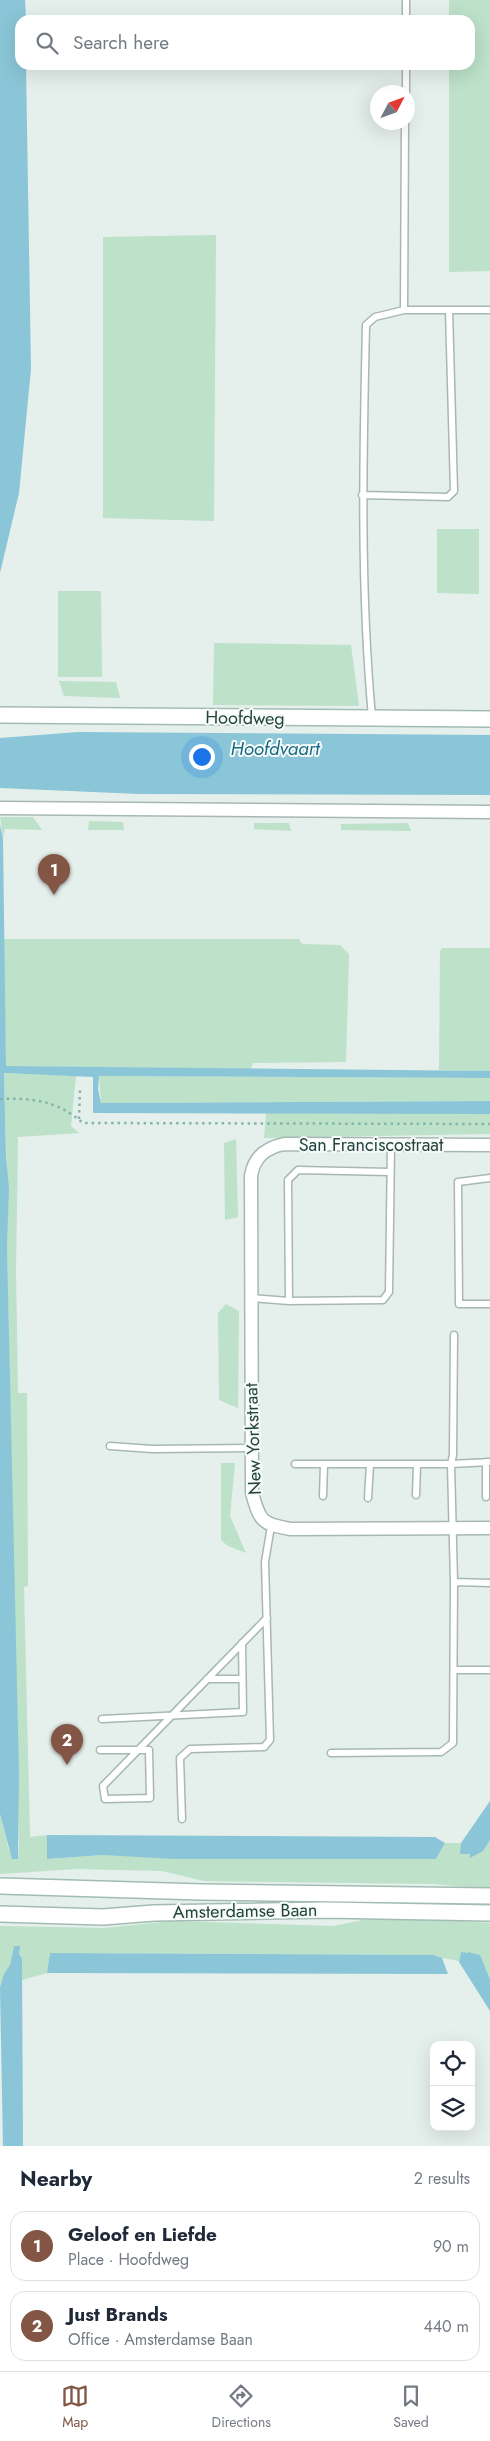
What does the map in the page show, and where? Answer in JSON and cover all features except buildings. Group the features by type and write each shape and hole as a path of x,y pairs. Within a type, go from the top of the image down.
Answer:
{"main road":[{"name":"Hoofdweg","path":"0,716 490,719"},
{"name":"Amsterdamse Baan","path":"0,1886 201,1892 490,1896"},
{"name":"Amsterdamse Baan","path":"0,1914 103,1917 154,1913 326,1910 490,1913"}],"street":[{"path":"0,808 490,812"},
{"name":"San Franciscostraat","path":"257,1158 269,1148 284,1144 490,1146"},
{"name":"New Yorkstraat","path":"257,1158 250,1176 252,1493 258,1516 270,1526"},
{"path":"270,1526 291,1529 490,1528"}],"lane":[{"path":"406,0 406,15"},
{"path":"406,70 406,85"},
{"path":"404,310 406,130"},
{"path":"372,719 365,642 362,495 366,325 375,318 404,310 490,310"},
{"path":"362,495 448,497 452,495 449,310"},
{"path":"250,1298 289,1301 383,1300 388,1292 391,1145"},
{"path":"289,1301 288,1180 298,1170 390,1172"},
{"path":"490,1178 458,1182 458,1191 459,1304 490,1304"},
{"path":"331,1753 442,1752 453,1742 454,1582 451,1528 451,1464 453,1455 454,1335"},
{"path":"110,1446 152,1449 252,1448"},
{"path":"295,1464 451,1464 488,1462 486,1497"},
{"path":"323,1496 324,1464"},
{"path":"368,1498 370,1464"},
{"path":"416,1495 417,1464"},
{"path":"182,1819 180,1758 190,1749 264,1747 270,1740 265,1562 270,1526"},
{"path":"454,1582 490,1583"},
{"path":"100,1750 138,1750 150,1750 150,1798 104,1798 103,1786 138,1750 170,1717 242,1643 267,1618"},
{"path":"102,1719 243,1712 242,1643"},
{"path":"454,1670 490,1670"},
{"path":"207,1679 242,1679"}],"path":[{"path":"79,1120 80,1088"},
{"path":"0,1099 29,1098 42,1100 83,1123 490,1124"}],"green space":[{"path":"449,0 490,0 490,271 449,272 449,70 475,70 475,15 449,15"},
{"path":"216,235 214,521 103,518 103,237"},
{"path":"437,529 479,529 479,594 437,593"},
{"path":"58,591 101,591 102,677 58,677"},
{"path":"214,643 351,645 359,706 213,705"},
{"path":"59,681 116,682 120,698 64,696"},
{"path":"0,817 33,817 42,830 5,829 3,839"},
{"path":"89,821 123,822 124,830 88,830"},
{"path":"254,823 289,823 291,831 254,829"},
{"path":"408,823 411,831 341,830 341,824"},
{"path":"3,939 299,939 302,944 340,945 349,954 346,1062 253,1063 251,1069 6,1066"},
{"path":"442,948 490,948 490,1071 439,1070 440,951"},
{"path":"4,1073 76,1076 71,1126 79,1133 18,1137 16,1270 18,1393 27,1393 28,1586 24,1587 30,1837 47,1835 47,1859 103,1855 436,1859 445,1843 461,1843 461,1854 470,1854 470,1857 483,1851 490,1840 490,1889 434,1884 204,1881 162,1871 77,1869 0,1874 0,1814 9,1850 18,1858 19,1846"},
{"path":"99,1076 490,1078 490,1101 101,1103"},
{"path":"266,1112 490,1114 490,1134 264,1138"},
{"path":"236,1139 238,1217 225,1220 224,1143"},
{"path":"226,1304 239,1311 238,1408 219,1400 218,1313"},
{"path":"221,1463 235,1463 230,1516 246,1553 228,1546 221,1540"},
{"path":"383,1916 490,1923 490,1979 480,1956 461,1952 459,1961 434,1955 50,1953 47,1973 22,1980 22,1958 14,1946 10,1965 0,1989 0,1926 104,1928 172,1921 333,1926"}],"water":[{"path":"0,0 25,0 26,15 15,15 15,70 26,70 31,369 19,493 0,573"},
{"name":"Hoofdvaart","path":"78,732 490,735 490,795 139,794 0,788 0,738"},
{"path":"0,825 3,839 6,1066 490,1071 490,1078 99,1076 98,1089 101,1103 490,1101 490,1114 93,1113 93,1077 4,1073 6,1156 9,1189 7,1246 19,1774 18,1859 12,1859 0,1814"},
{"path":"490,1801 490,1840 483,1851 470,1858 470,1854 460,1854 461,1843"},
{"path":"47,1835 435,1837 445,1843 436,1859 174,1859 103,1855 47,1859"},
{"path":"14,1946 20,1946 19,1954 22,1958 23,2146 3,2146 0,1988 4,1974 10,1965"},
{"path":"470,1951 480,1955 490,1979 490,2011 459,1962 461,1952 468,1953"},
{"path":"50,1953 434,1955 442,1958 448,1974 47,1973"}],"place":[{"name":"Geloof en Liefde","path":"54,895"},
{"name":"Just Brands","path":"67,1765"}]}
